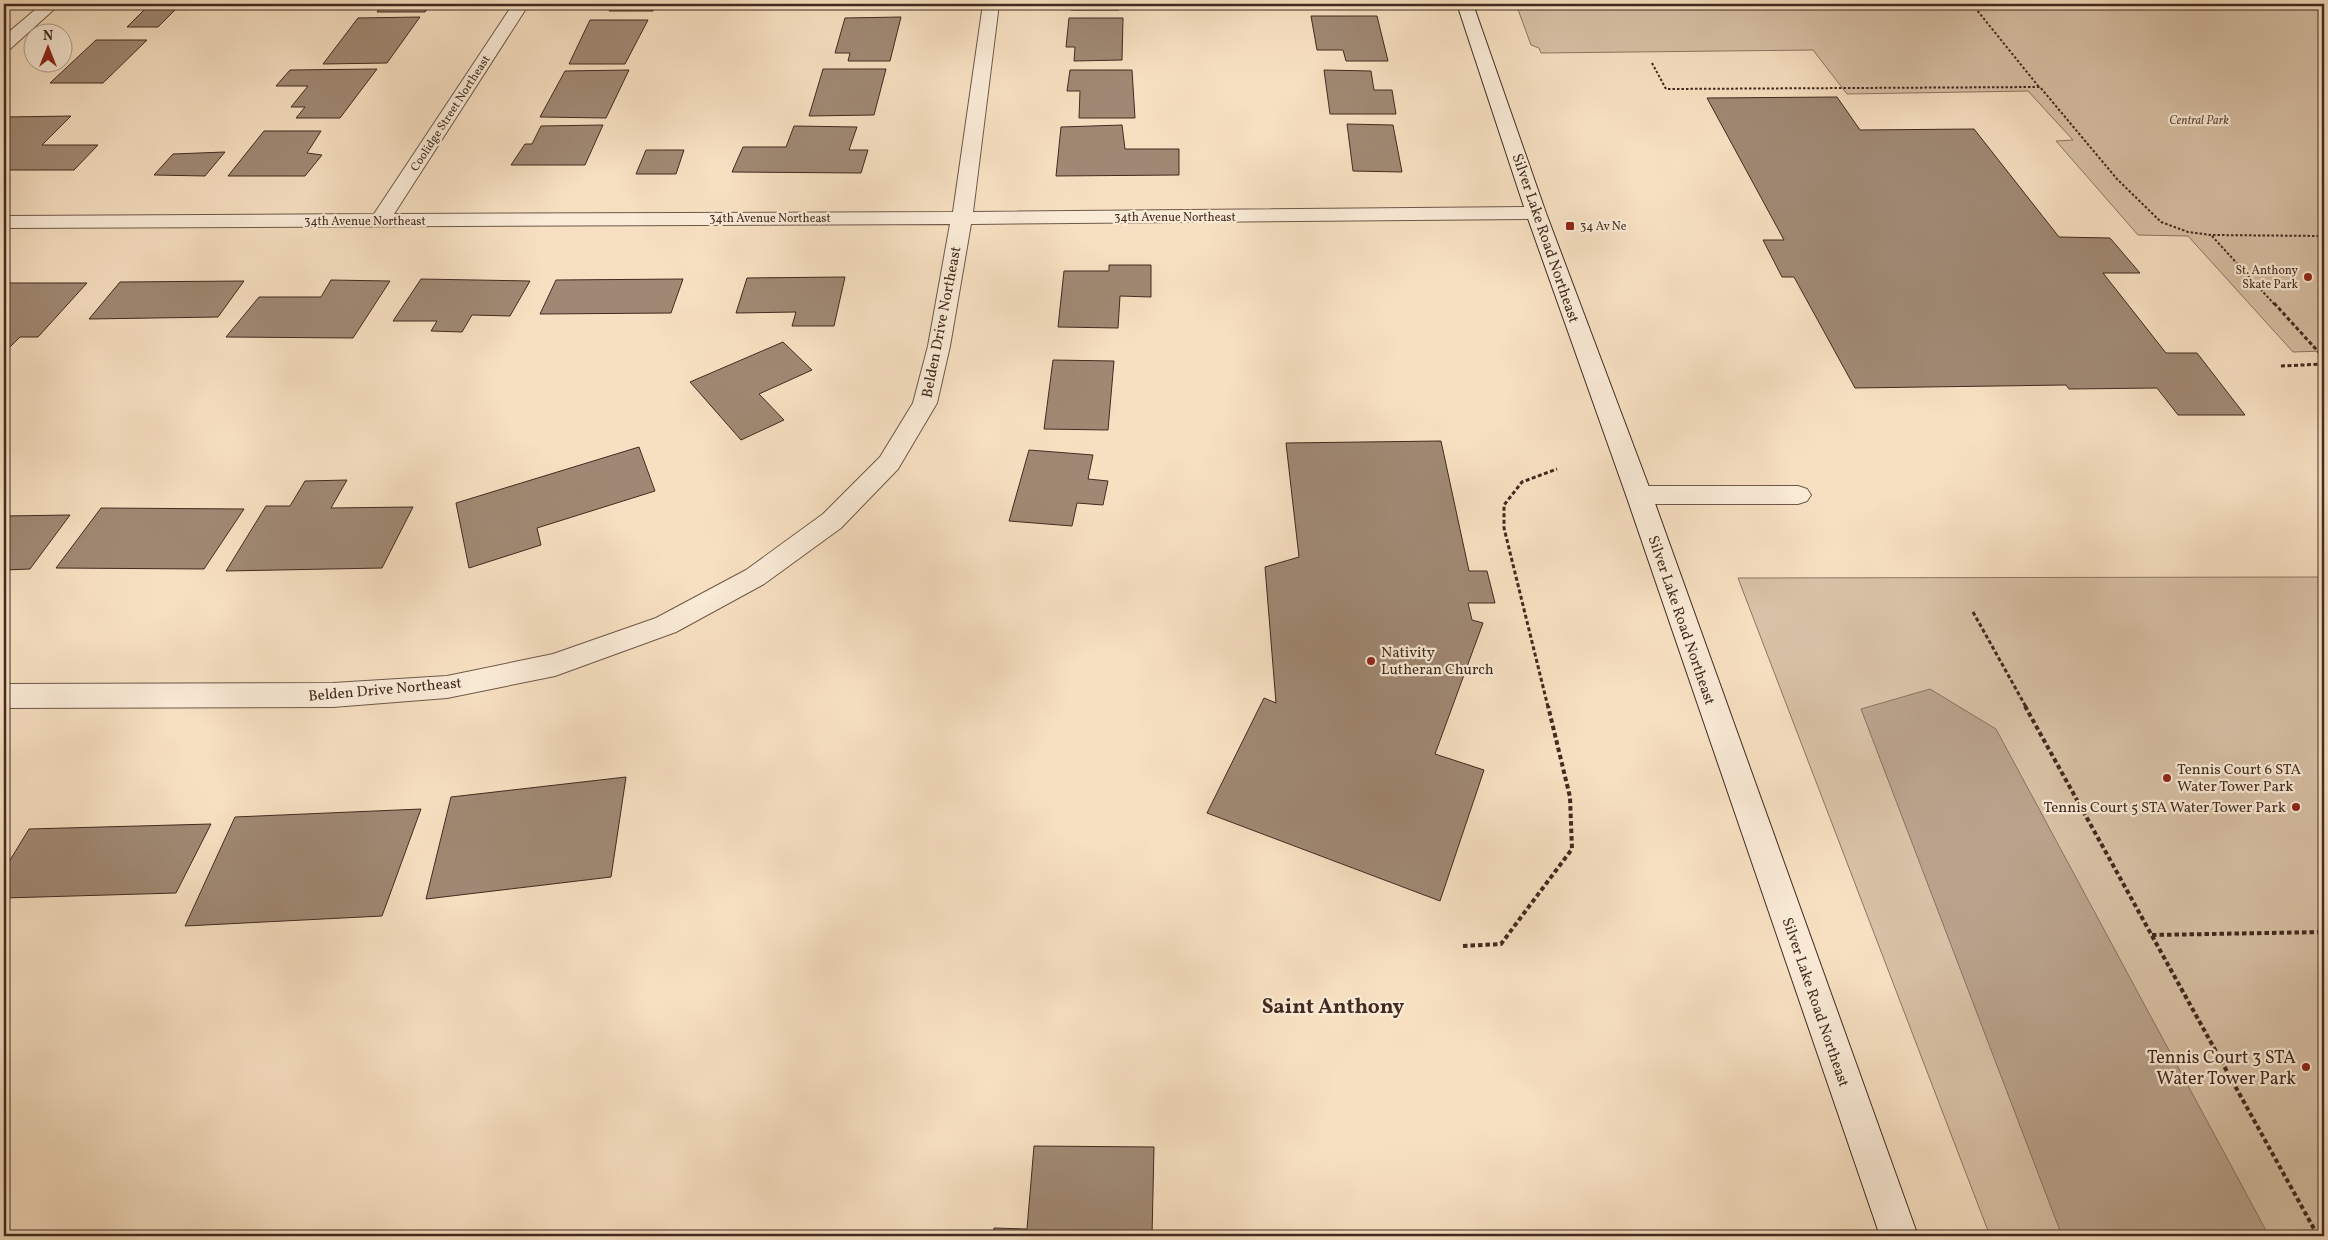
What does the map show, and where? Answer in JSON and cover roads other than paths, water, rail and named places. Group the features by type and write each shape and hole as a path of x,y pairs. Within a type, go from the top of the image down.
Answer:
{"street":[{"path":"4,46 52,4"},
{"name":"Coolidge Street Northeast","path":"379,222 521,4"},
{"name":"Belden Drive Northeast","path":"4,696 333,695 447,686 554,665 666,625 755,577 832,521 889,463 925,403 939,346 962,217 991,4"},
{"name":"Silver Lake Road Northeast","path":"1466,4 1536,213 1639,495 1899,1236"},
{"name":"34th Avenue Northeast","path":"4,222 1257,217 1536,213"},
{"path":"1639,495 1798,495"}],"place":[{"name":"34 Av Ne","path":"1570,226"},
{"name":"St. Anthony Skate Park","path":"2308,277"},
{"name":"Nativity Lutheran Church","path":"1371,661"},
{"name":"Tennis Court 6 STA Water Tower Park","path":"2167,778"},
{"name":"Tennis Court 5 STA Water Tower Park","path":"2296,807"},
{"name":"Tennis Court 3 STA Water Tower Park","path":"2306,1067"}],"district":[{"name":"Saint Anthony","path":"1333,1006"}],"park label":[{"name":"Central Park","path":"2199,120"}]}
